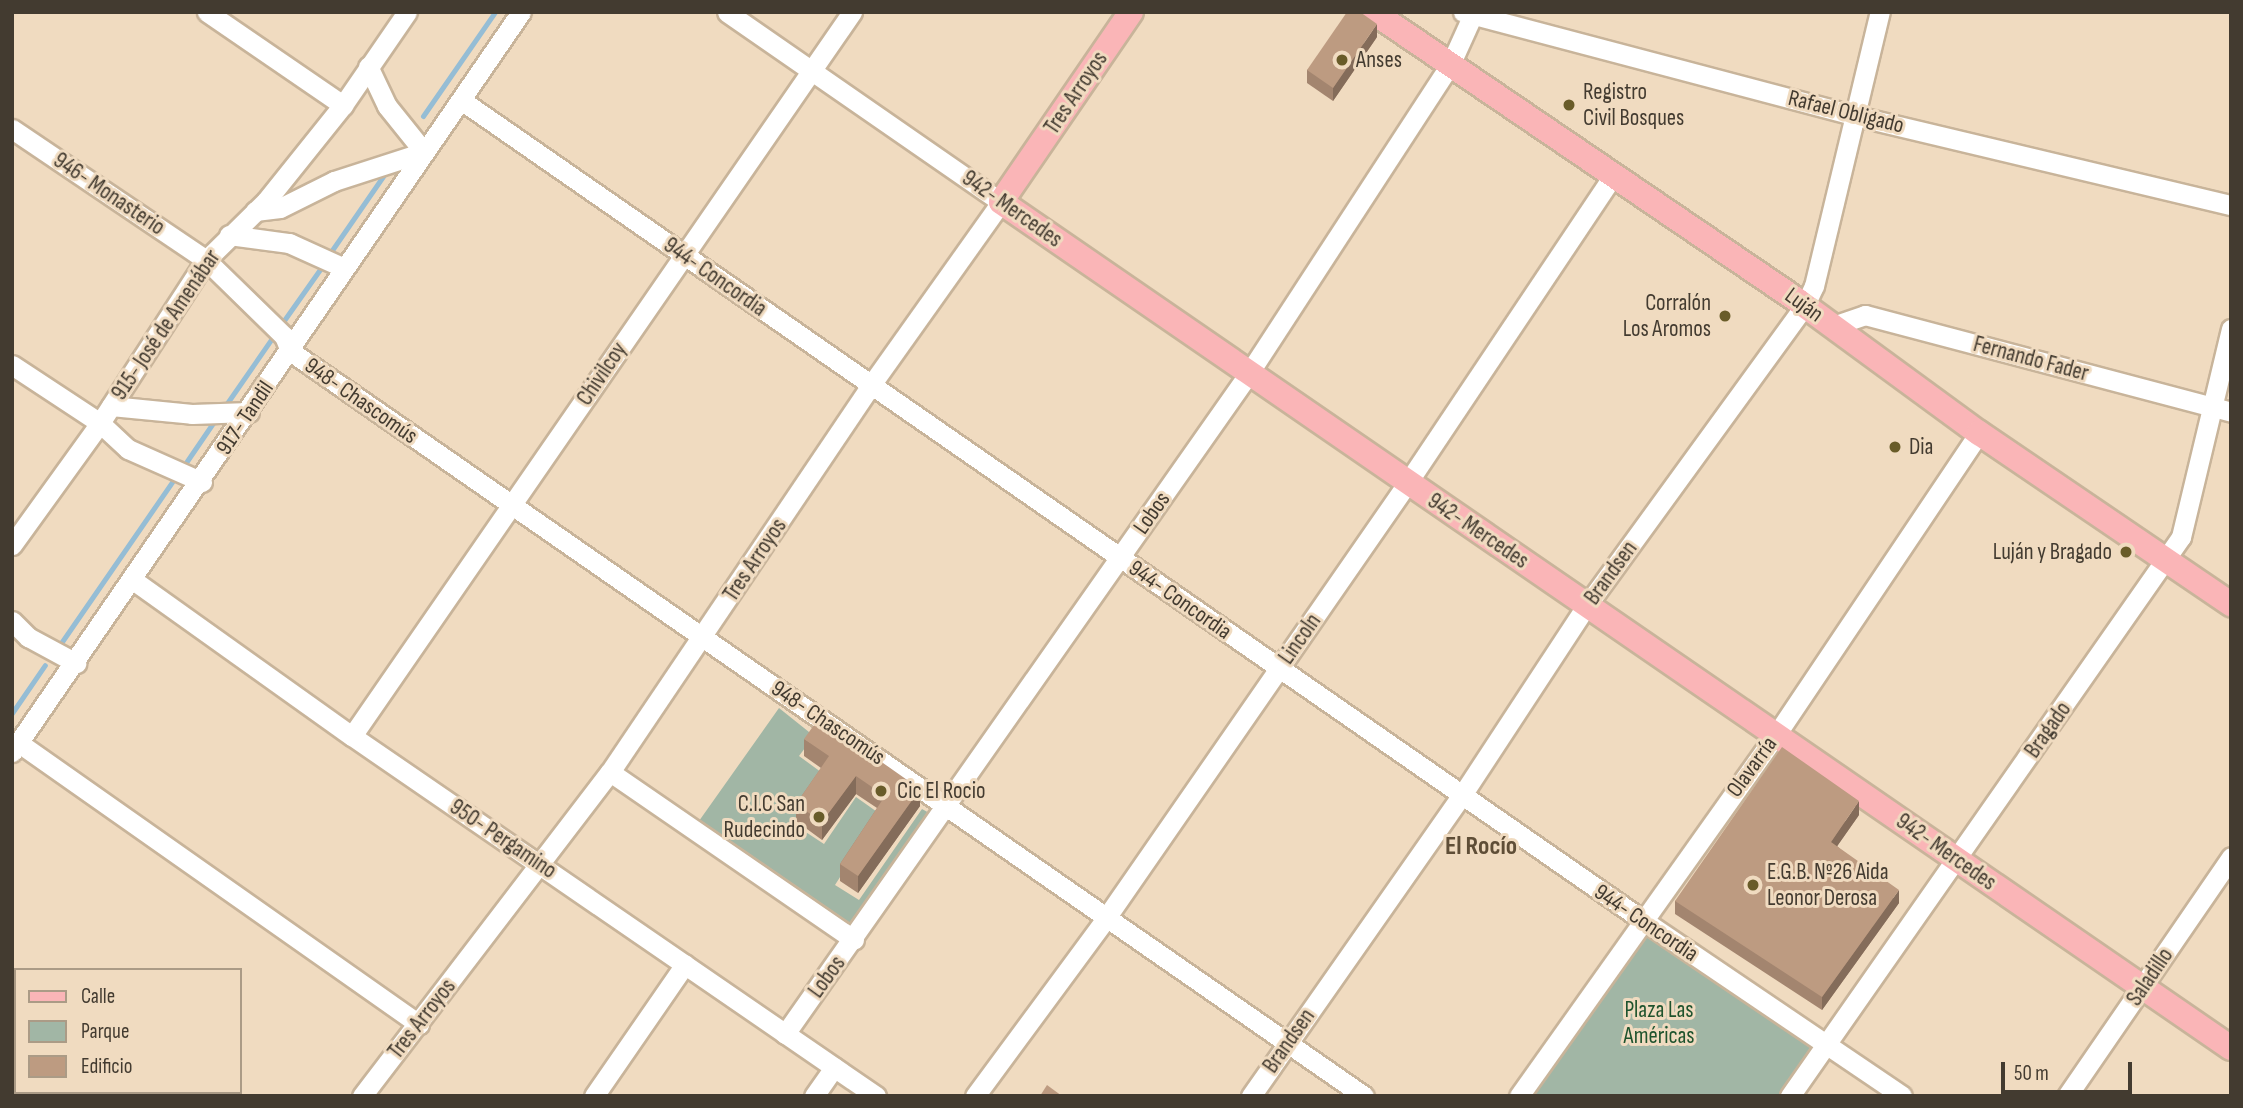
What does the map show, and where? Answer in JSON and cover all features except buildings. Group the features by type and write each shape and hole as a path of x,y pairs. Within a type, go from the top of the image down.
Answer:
{"main road":[{"name":"Tres Arroyos","path":"1001,202 1130,12"},
{"name":"Luján","path":"1373,12 1805,305 1979,433 2231,604"},
{"name":"942- Mercedes","path":"1001,202 2231,1048"}],"street":[{"path":"207,12 343,105"},
{"name":"915- José de Amenábar","path":"12,545 100,423 206,260 255,211 343,105 407,12"},
{"name":"917- Tandil","path":"15,748 202,482 290,351 331,262 424,152 521,12"},
{"name":"942- Mercedes","path":"727,12 1001,202"},
{"name":"Chivilcoy","path":"352,736 512,507 682,254 852,12"},
{"name":"Brandsen","path":"1251,1096 1462,795 1587,605 1805,305 1814,286 1852,115 1880,12"},
{"name":"Lobos","path":"785,1034 949,805 1249,373 1451,63 1470,13"},
{"name":"Rafael Obligado","path":"1470,13 1852,115 2231,205"},
{"path":"255,211 280,208 334,181 424,152 387,106 368,66"},
{"name":"944- Concordia","path":"461,100 1641,919 1902,1096"},
{"name":"946- Monasterio","path":"12,129 206,260 284,336 290,351"},
{"name":"Lincoln","path":"975,1096 1106,918 1408,482 1614,174"},
{"name":"Tres Arroyos","path":"362,1096 610,772 703,638 871,385 1001,202"},
{"path":"229,235 289,243 331,262"},
{"name":"Fernando Fader","path":"1833,326 1865,315 2221,410"},
{"name":"Bragado","path":"1790,1096 2181,537 2221,410 2231,329"},
{"name":"948- Chascomús","path":"290,351 512,507 949,805 1106,918 1364,1096"},
{"path":"12,365 100,423 128,449 202,482"},
{"path":"111,406 192,414 248,412"},
{"name":"Olavarría","path":"1519,1096 1641,919 1776,735 1979,433"},
{"name":"950- Pergamino","path":"133,580 352,736 876,1096"},
{"path":"12,621 28,637 76,663"},
{"path":"15,748 419,1024"},
{"path":"610,772 854,940"},
{"name":"Saladillo","path":"2067,1096 2231,856"},
{"path":"594,1096 685,964"},
{"path":"814,1096 834,1067"}],"green space":[{"path":"779,708 814,736 799,756 825,775 792,823 824,844 856,797 880,814 835,885 859,900 922,809 931,814 851,929 699,821"},
{"name":"Plaza Las Américas","path":"1641,919 1825,1043 1790,1096 1519,1096"}],"waterway":[{"path":"423,116 495,12"},
{"path":"328,256 388,169"},
{"path":"280,326 323,265"},
{"path":"223,409 275,334"},
{"path":"187,461 217,417"},
{"path":"61,643 172,482"},
{"path":"12,713 45,665"}],"place":[{"name":"Anses","path":"1342,60"},
{"name":"Registro Civil Bosques","path":"1569,105"},
{"name":"Corralón Los Aromos","path":"1725,316"},
{"name":"Dia","path":"1895,447"},
{"name":"Luján y Bragado","path":"2126,552"},
{"name":"Cic El Rocio","path":"881,791"},
{"name":"C.I.C San Rudecindo","path":"819,817"},
{"name":"E.G.B. Nº26 Aida Leonor Derosa","path":"1753,885"}],"district":[{"name":"El Rocío","path":"1481,847"}]}
